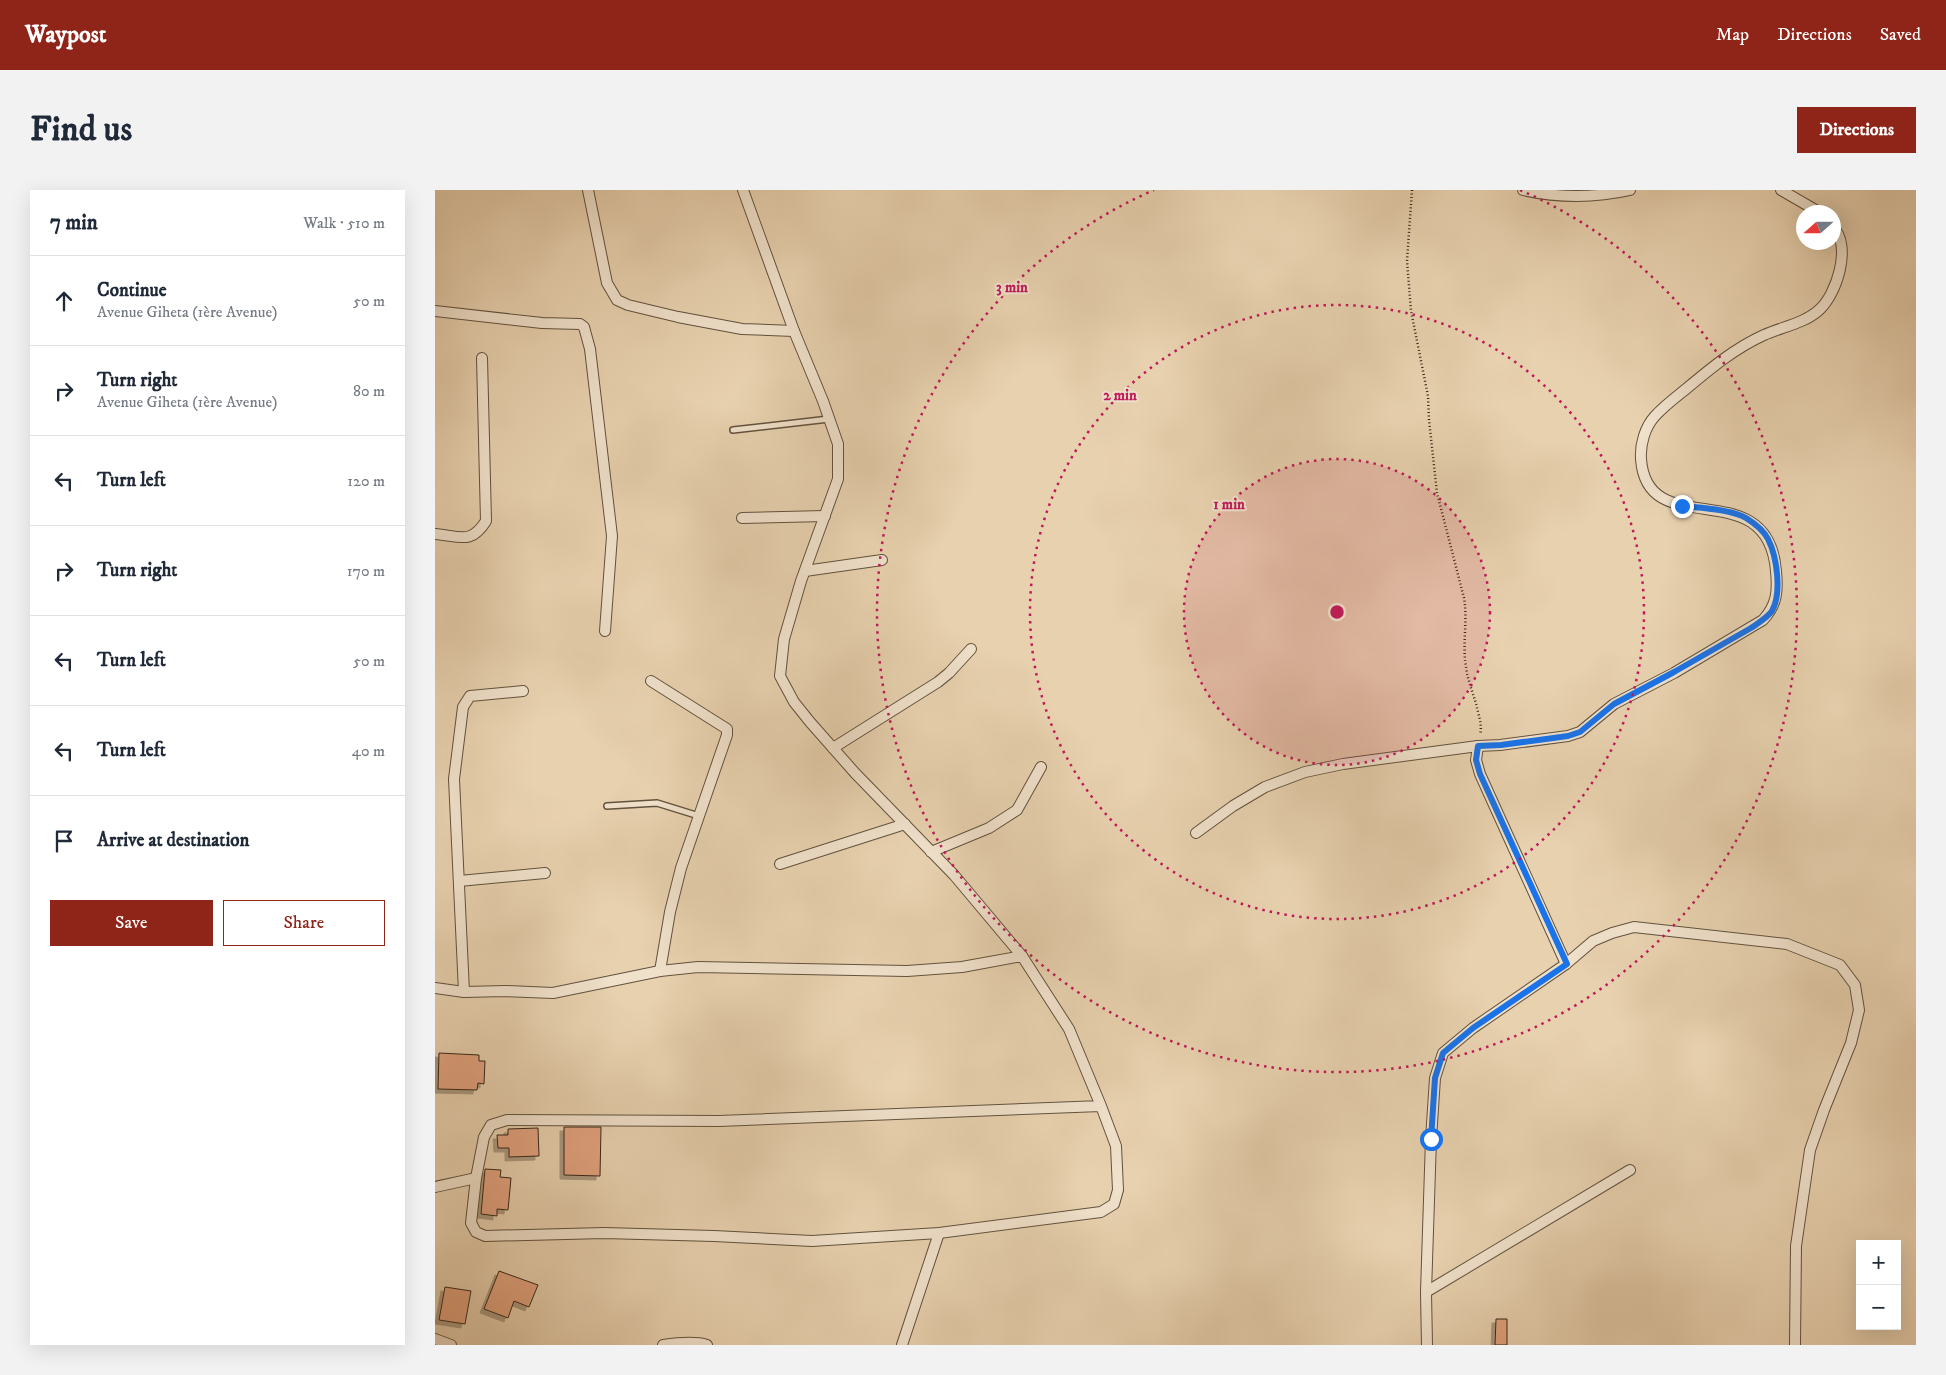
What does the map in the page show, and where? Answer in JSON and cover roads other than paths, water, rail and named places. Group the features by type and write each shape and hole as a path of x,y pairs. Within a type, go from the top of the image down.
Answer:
{"street":[{"path":"588,190 607,283 617,300 628,305 678,318 742,329 794,331"},
{"path":"743,190 794,331 838,444 838,478 805,571 784,638 780,676 794,702 833,748 954,875 1022,956 1069,1029 1101,1106 1116,1146 1118,1190 1114,1204 1101,1212 939,1232 812,1241 604,1233 485,1236 476,1232 471,1223 476,1178 484,1137 491,1125 507,1120 719,1121 1101,1106"},
{"path":"1523,190 1564,195 1630,190"},
{"path":"1781,190 1807,205"},
{"path":"1196,833 1233,806 1265,787 1305,772 1343,764 1568,736 1580,732 1614,704 1674,672 1763,620 1771,611 1775,601 1777,585 1775,562 1768,539 1760,529 1745,517 1703,508 1682,506 1657,496 1650,487 1643,472 1641,446 1646,430 1654,417 1706,372 1736,351 1756,340 1819,311 1829,298 1836,282 1842,256 1841,243"},
{"path":"435,311 543,323 580,324 584,327 590,349 612,536 605,631"},
{"path":"435,534 470,538 479,532 486,522 482,358"},
{"path":"742,518 825,516"},
{"path":"805,571 882,560"},
{"path":"833,748 938,682 971,649"},
{"path":"651,681 727,729 727,735 681,868 670,912 659,971"},
{"path":"464,992 454,779 463,707 471,696 523,692"},
{"path":"1478,746 1476,760 1480,774 1567,964"},
{"path":"931,852 989,828 1017,810 1041,767"},
{"path":"780,864 905,824"},
{"path":"459,881 545,873"},
{"path":"1427,1345 1427,1292 1435,1078 1443,1053 1473,1028 1567,964 1593,941 1634,927 1787,944 1840,965 1855,985 1859,1010 1851,1044 1810,1150 1796,1246 1795,1345"},
{"path":"435,988 464,992 553,993 659,971 698,967 907,971 962,967 1022,956"},
{"path":"1427,1292 1630,1170"},
{"path":"435,1187 476,1178"},
{"path":"902,1345 939,1232"},
{"path":"435,1339 451,1345"},
{"path":"663,1345 675,1343 702,1343 707,1345"}],"lane":[{"path":"733,430 829,419"},
{"path":"607,806 657,803 699,816"}]}
